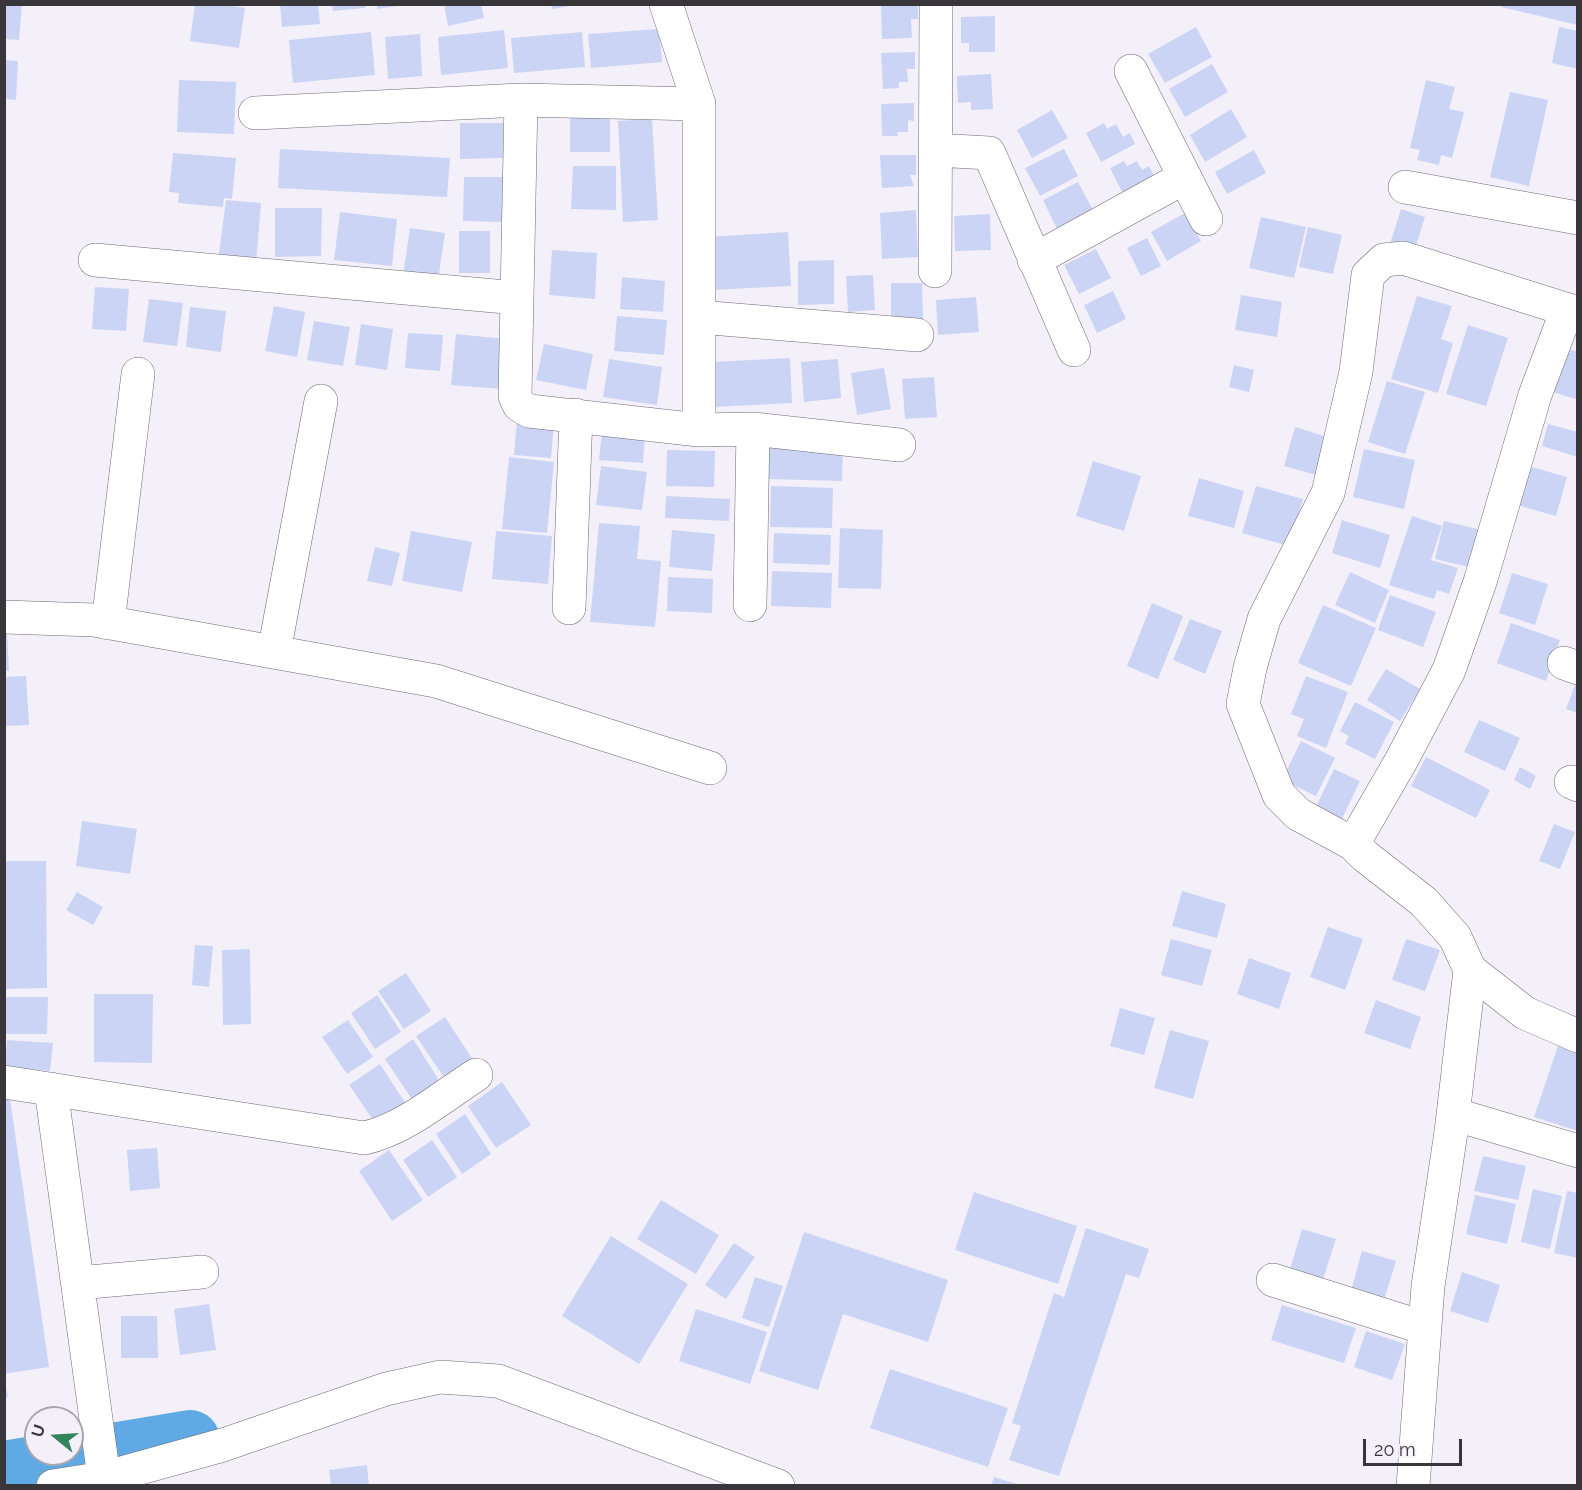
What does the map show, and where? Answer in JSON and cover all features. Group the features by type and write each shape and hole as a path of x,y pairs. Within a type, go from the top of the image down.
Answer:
{"street":[{"path":"666,4 699,104 699,430"},
{"path":"935,271 936,4"},
{"path":"1131,70 1206,219"},
{"path":"255,113 522,100 699,104"},
{"path":"522,100 515,396 519,405 529,411 699,430 753,429 899,445"},
{"path":"935,150 989,153 1074,350"},
{"path":"1034,260 1185,177"},
{"path":"1405,187 1578,218"},
{"path":"1353,844 1401,761 1449,670 1480,582 1535,394 1572,312 1403,258 1384,260 1368,275 1356,372 1328,493 1264,618 1243,704 1280,795 1298,814 1353,844 1424,902 1455,937 1470,970 1525,1013 1578,1036"},
{"path":"95,260 517,298"},
{"path":"699,317 916,335"},
{"path":"108,623 138,374"},
{"path":"274,652 321,401"},
{"path":"568,608 576,415"},
{"path":"750,605 753,429"},
{"path":"4,617 94,620 436,681 710,768"},
{"path":"1413,1485 1428,1286 1453,1114 1470,970"},
{"path":"4,1082 364,1138 381,1134 398,1125 476,1075"},
{"path":"51,1089 104,1478"},
{"path":"1453,1114 1578,1151"},
{"path":"78,1283 202,1272"},
{"path":"1273,1280 1425,1328"},
{"path":"53,1485 104,1478 223,1445 386,1389 440,1377 498,1381 778,1485"}],"building":[{"path":"4,4 22,4 19,40 4,39"},
{"path":"195,4 221,4 245,8 239,48 190,41"},
{"path":"280,4 318,4 320,24 282,27"},
{"path":"332,4 365,4 365,8 333,11"},
{"path":"377,4 397,4 397,6 377,9"},
{"path":"444,4 481,4 484,18 448,26"},
{"path":"551,4 570,4 570,6 552,9"},
{"path":"881,4 918,4 918,19 911,19 912,38 882,39"},
{"path":"1502,4 1578,4 1578,25 1501,7"},
{"path":"995,16 995,52 969,52 969,43 961,43 961,17"},
{"path":"1196,27 1212,57 1165,83 1148,54"},
{"path":"1559,27 1578,31 1578,69 1552,63"},
{"path":"659,29 662,62 591,68 588,34"},
{"path":"504,30 508,68 441,75 438,37"},
{"path":"371,32 375,75 293,83 289,40"},
{"path":"582,32 585,67 514,73 511,38"},
{"path":"420,34 422,76 388,79 385,37"},
{"path":"915,52 915,69 907,69 908,82 899,82 899,88 883,89 881,53"},
{"path":"4,60 18,61 16,100 4,99"},
{"path":"1212,64 1228,92 1185,117 1169,89"},
{"path":"991,74 993,109 971,110 971,102 958,103 957,76"},
{"path":"179,80 236,82 234,134 177,132"},
{"path":"1426,80 1455,87 1449,109 1464,112 1452,158 1441,155 1439,165 1417,160 1420,150 1410,148"},
{"path":"1510,92 1548,100 1529,186 1490,177"},
{"path":"914,103 914,121 908,120 908,132 897,132 898,136 882,136 881,104"},
{"path":"1231,109 1247,137 1205,162 1190,135"},
{"path":"1052,110 1068,138 1032,158 1017,130"},
{"path":"570,114 610,114 610,152 570,152"},
{"path":"652,119 658,220 623,222 618,121"},
{"path":"460,123 503,123 503,158 460,159"},
{"path":"1104,123 1107,129 1116,124 1123,137 1130,133 1135,144 1101,162 1086,133"},
{"path":"280,149 450,158 447,197 278,188"},
{"path":"1064,149 1078,176 1040,196 1025,168"},
{"path":"1254,150 1266,173 1227,194 1215,172"},
{"path":"173,153 236,158 232,199 224,198 223,207 178,203 179,193 169,192"},
{"path":"880,155 916,155 916,175 910,175 914,186 882,188"},
{"path":"1124,161 1127,166 1137,161 1142,170 1149,166 1155,178 1123,194 1110,168"},
{"path":"573,166 616,166 616,210 571,209"},
{"path":"464,177 506,177 504,222 463,221"},
{"path":"1078,182 1094,212 1058,231 1043,200"},
{"path":"226,200 261,203 256,264 218,261"},
{"path":"275,208 322,208 321,256 275,257"},
{"path":"1401,209 1425,217 1412,258 1388,250"},
{"path":"916,210 918,257 882,259 880,213"},
{"path":"340,212 397,219 392,266 334,260"},
{"path":"1185,213 1201,241 1167,261 1151,232"},
{"path":"990,214 991,250 955,251 954,216"},
{"path":"1261,217 1306,227 1294,278 1249,268"},
{"path":"1308,227 1342,235 1333,274 1299,267"},
{"path":"410,228 445,233 438,281 403,276"},
{"path":"459,231 490,231 490,273 459,273"},
{"path":"788,232 791,286 710,290 707,237"},
{"path":"1147,238 1161,266 1141,276 1127,248"},
{"path":"1096,249 1111,278 1079,294 1064,265"},
{"path":"552,250 597,253 595,299 549,295"},
{"path":"834,260 834,304 798,305 798,261"},
{"path":"873,275 875,310 848,312 846,276"},
{"path":"622,277 665,281 663,312 620,309"},
{"path":"891,283 922,283 923,320 891,320"},
{"path":"95,287 129,289 126,331 92,329"},
{"path":"1113,291 1126,319 1097,333 1084,305"},
{"path":"1241,295 1282,302 1277,337 1235,330"},
{"path":"1417,296 1452,306 1441,339 1453,343 1438,393 1391,379"},
{"path":"976,297 979,332 938,335 936,300"},
{"path":"149,299 183,303 177,346 143,342"},
{"path":"274,306 305,312 297,357 265,351"},
{"path":"190,307 226,311 221,352 186,347"},
{"path":"617,316 667,320 664,355 614,351"},
{"path":"314,321 350,327 343,366 307,360"},
{"path":"361,324 393,329 387,370 355,365"},
{"path":"1468,325 1508,338 1486,406 1446,394"},
{"path":"408,333 443,335 440,371 405,368"},
{"path":"456,334 505,339 501,389 451,385"},
{"path":"544,344 593,354 586,390 536,380"},
{"path":"1559,346 1578,352 1578,400 1544,389"},
{"path":"790,358 792,403 714,407 712,362"},
{"path":"609,359 662,367 657,405 603,397"},
{"path":"838,359 841,398 804,402 801,362"},
{"path":"1234,365 1254,370 1249,392 1229,387"},
{"path":"884,368 891,409 857,415 851,373"},
{"path":"934,377 937,417 905,419 902,379"},
{"path":"1387,381 1425,392 1405,454 1368,442"},
{"path":"517,420 554,423 551,458 514,455"},
{"path":"1548,424 1578,432 1578,457 1542,446"},
{"path":"1295,427 1334,439 1323,477 1284,466"},
{"path":"602,432 645,435 643,463 599,460"},
{"path":"769,444 843,446 842,481 769,479"},
{"path":"1364,449 1415,460 1404,509 1353,497"},
{"path":"667,450 715,451 714,487 666,486"},
{"path":"509,457 554,462 547,533 502,529"},
{"path":"1093,461 1141,476 1124,531 1076,516"},
{"path":"1521,464 1567,477 1556,516 1510,503"},
{"path":"601,466 647,472 642,510 596,505"},
{"path":"1199,478 1244,491 1234,528 1188,516"},
{"path":"771,486 833,488 832,528 770,527"},
{"path":"1256,486 1303,499 1289,546 1242,533"},
{"path":"666,496 730,499 729,521 665,518"},
{"path":"1412,516 1442,526 1431,560 1458,568 1449,594 1437,590 1434,599 1389,585"},
{"path":"1342,520 1390,535 1380,568 1332,553"},
{"path":"1444,521 1490,532 1481,570 1435,559"},
{"path":"599,523 640,526 637,559 661,561 655,627 590,622"},
{"path":"840,528 883,530 881,589 838,588"},
{"path":"672,530 715,534 712,571 669,567"},
{"path":"411,531 472,542 462,592 402,581"},
{"path":"496,531 552,536 548,584 492,579"},
{"path":"774,533 831,535 830,565 773,563"},
{"path":"375,547 400,553 392,586 367,581"},
{"path":"772,571 832,573 831,608 771,606"},
{"path":"1350,572 1389,590 1375,623 1335,605"},
{"path":"1512,573 1548,584 1535,625 1499,613"},
{"path":"668,577 713,579 712,613 667,611"},
{"path":"1390,595 1436,612 1423,647 1378,630"},
{"path":"1152,603 1183,616 1158,679 1127,666"},
{"path":"1323,605 1376,628 1351,686 1298,663"},
{"path":"1190,619 1222,631 1205,674 1173,660"},
{"path":"1511,623 1560,640 1546,681 1497,663"},
{"path":"5,632 7,632 9,671 5,671"},
{"path":"1386,669 1420,689 1400,721 1367,700"},
{"path":"26,676 29,725 4,726 4,677"},
{"path":"1306,676 1348,692 1326,748 1297,736 1304,719 1291,714"},
{"path":"1575,685 1578,686 1578,713 1566,709"},
{"path":"1355,702 1394,722 1375,759 1345,744 1349,736 1340,731"},
{"path":"1479,720 1520,738 1505,771 1464,752"},
{"path":"1301,741 1335,758 1316,796 1282,780"},
{"path":"1426,757 1490,790 1476,818 1411,786"},
{"path":"1520,767 1536,776 1530,789 1514,780"},
{"path":"1334,769 1360,781 1339,825 1313,813"},
{"path":"82,821 137,829 130,874 76,866"},
{"path":"1554,824 1575,832 1560,869 1539,861"},
{"path":"4,861 46,861 47,988 4,989"},
{"path":"1182,891 1226,904 1217,938 1172,926"},
{"path":"77,892 103,907 93,925 66,910"},
{"path":"1328,927 1363,939 1345,990 1310,977"},
{"path":"1171,939 1212,950 1202,986 1161,975"},
{"path":"1406,939 1440,950 1425,991 1392,980"},
{"path":"195,945 213,946 209,987 192,985"},
{"path":"250,949 251,1024 223,1025 222,950"},
{"path":"1249,958 1291,973 1279,1009 1237,994"},
{"path":"406,973 431,1011 404,1029 378,991"},
{"path":"94,994 153,994 152,1063 94,1062"},
{"path":"377,995 401,1032 375,1049 351,1013"},
{"path":"4,997 48,997 47,1034 4,1034"},
{"path":"1376,1000 1421,1017 1410,1049 1364,1033"},
{"path":"1120,1008 1155,1018 1144,1055 1110,1046"},
{"path":"445,1017 475,1063 447,1082 416,1036"},
{"path":"348,1020 373,1057 347,1074 322,1037"},
{"path":"1170,1030 1209,1041 1193,1099 1154,1088"},
{"path":"413,1039 442,1085 415,1104 385,1059"},
{"path":"7,1040 53,1043 50,1071 5,1067"},
{"path":"1559,1043 1578,1049 1578,1131 1534,1117"},
{"path":"380,1064 408,1107 378,1127 349,1085"},
{"path":"502,1082 531,1125 496,1148 468,1106"},
{"path":"4,1099 10,1099 49,1367 4,1374"},
{"path":"465,1114 491,1154 462,1174 436,1134"},
{"path":"432,1140 457,1177 428,1197 403,1160"},
{"path":"157,1148 160,1188 130,1191 127,1150"},
{"path":"389,1150 423,1200 392,1221 359,1171"},
{"path":"1483,1156 1526,1166 1518,1200 1474,1191"},
{"path":"1533,1189 1562,1196 1550,1249 1521,1242"},
{"path":"1567,1191 1578,1193 1578,1258 1554,1253"},
{"path":"974,1192 1077,1226 1058,1284 955,1250"},
{"path":"1475,1195 1516,1204 1507,1244 1466,1234"},
{"path":"661,1200 719,1235 696,1274 637,1239"},
{"path":"1086,1228 1149,1249 1139,1278 1126,1274 1059,1476 1009,1460 1021,1426 1012,1423 1054,1293 1064,1297"},
{"path":"1302,1229 1336,1239 1323,1279 1290,1269"},
{"path":"804,1232 948,1280 928,1342 843,1314 818,1390 759,1371"},
{"path":"611,1236 688,1284 639,1364 562,1316"},
{"path":"734,1243 755,1257 726,1299 705,1285"},
{"path":"1362,1251 1396,1261 1384,1300 1351,1291"},
{"path":"1462,1272 1500,1285 1488,1323 1450,1311"},
{"path":"755,1277 783,1286 769,1327 742,1318"},
{"path":"209,1304 216,1350 180,1355 174,1309"},
{"path":"1282,1305 1356,1328 1344,1363 1271,1340"},
{"path":"696,1309 767,1332 750,1384 679,1361"},
{"path":"121,1316 157,1316 158,1358 121,1358"},
{"path":"1366,1331 1405,1344 1392,1380 1354,1367"},
{"path":"890,1369 1008,1408 988,1467 870,1428"},
{"path":"4,1380 8,1397 4,1398"},
{"path":"367,1465 369,1486 331,1486 329,1470"},
{"path":"994,1477 1020,1485 991,1486"}],"waterway":[{"path":"4,1471 190,1440"}]}
